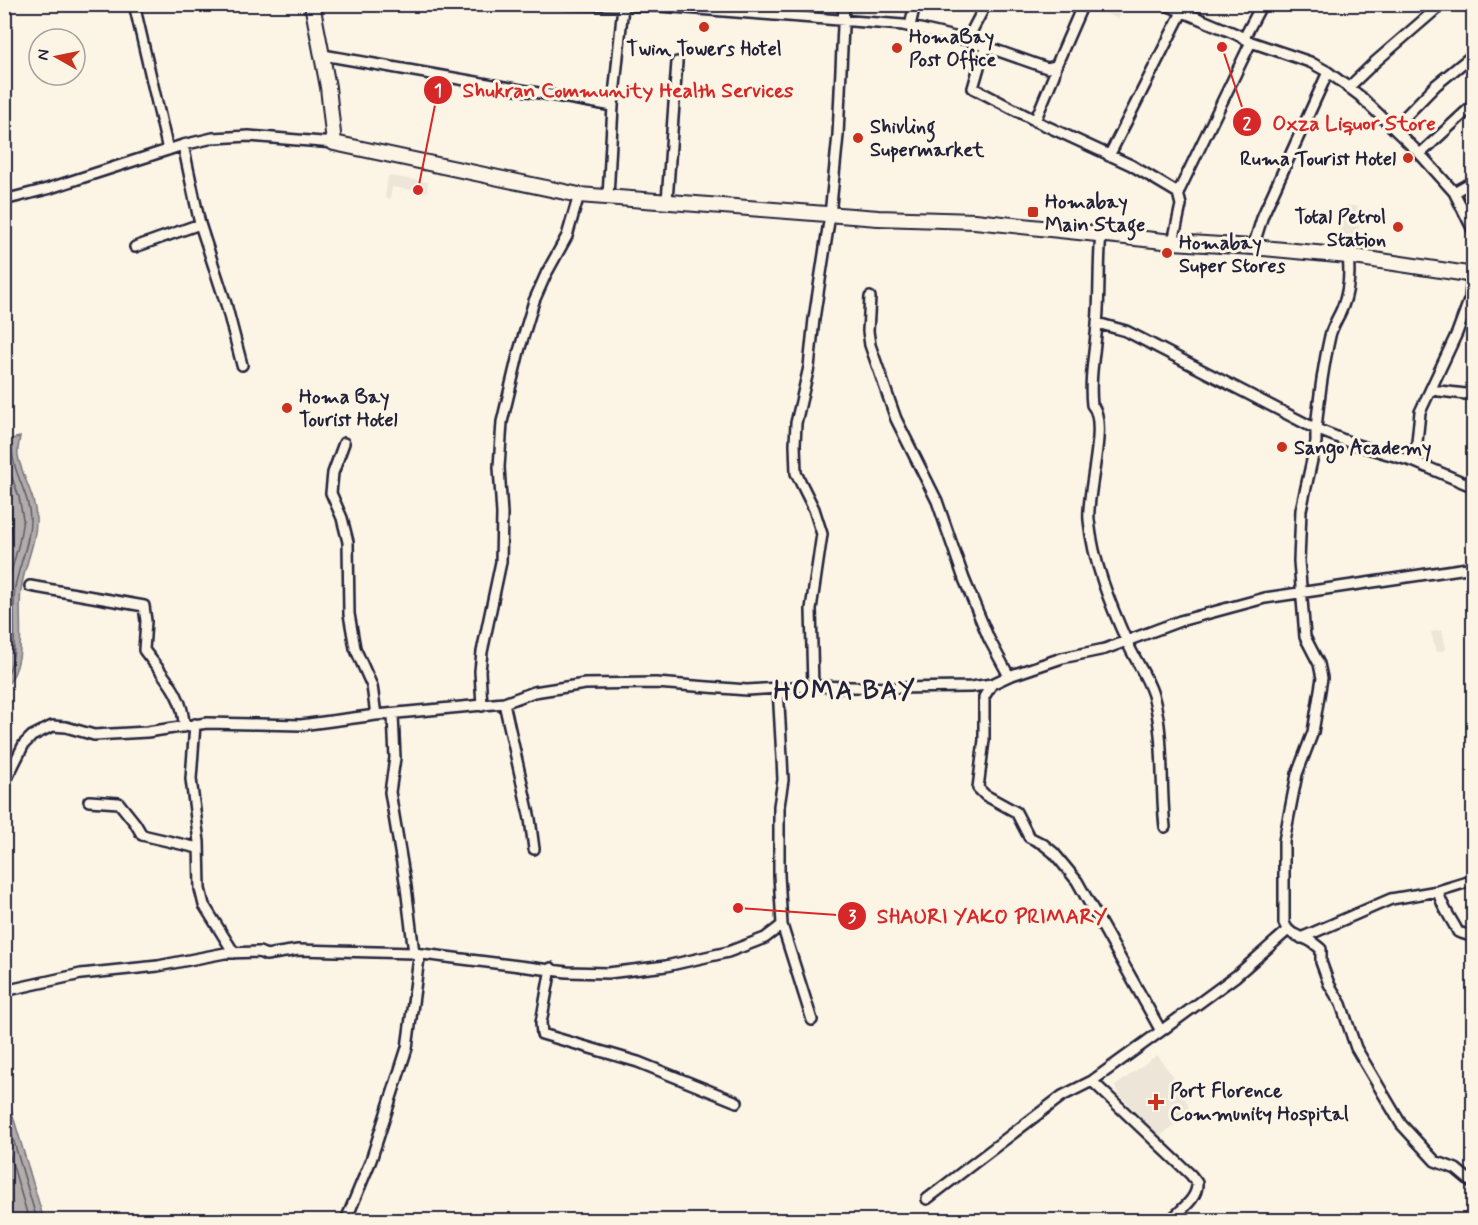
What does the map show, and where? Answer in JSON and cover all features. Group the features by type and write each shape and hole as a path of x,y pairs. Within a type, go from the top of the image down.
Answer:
{"highway":[{"path":"312,4 323,55 334,143 579,195 830,215 962,220 1173,242 1347,256 1473,275"}],"street":[{"path":"134,4 168,150"},
{"path":"566,4 659,6 910,27 967,40 1047,68 1056,66"},
{"path":"810,686 813,686 811,609 822,534 814,509 796,473 796,423 809,367 815,308 830,215 838,135 844,4"},
{"path":"910,27 915,4"},
{"path":"967,40 986,4"},
{"path":"1035,121 1083,4"},
{"path":"1164,4 1248,40 1310,62 1328,72 1395,127 1420,154 1454,192 1473,232"},
{"path":"1173,242 1181,205 1178,193 1248,40 1262,4"},
{"path":"1348,88 1442,4"},
{"path":"608,197 622,6"},
{"path":"1109,156 1182,12"},
{"path":"985,46 972,88 1035,121 1131,165 1178,193"},
{"path":"1395,127 1436,85 1473,54"},
{"path":"323,55 613,106"},
{"path":"667,201 677,62"},
{"path":"1253,247 1263,215 1328,72"},
{"path":"1420,154 1473,104"},
{"path":"4,200 47,189 183,145 231,136 334,143"},
{"path":"183,145 200,224 226,304 242,365"},
{"path":"1454,192 1473,181"},
{"path":"482,706 480,671 482,652 501,562 502,514 499,467 502,422 534,301 567,236 579,195"},
{"path":"135,247 200,224"},
{"path":"1101,234 1098,259 1097,323 1090,386 1092,405 1096,409 1099,430 1089,500 1089,518 1102,581 1127,642 1152,693 1158,717 1165,827"},
{"path":"1347,256 1350,272 1347,289 1329,338 1316,442 1301,510 1299,561 1305,637 1319,664 1322,678 1312,732 1297,774 1284,841 1284,923 1287,931 1310,940 1321,949 1322,962 1329,984 1341,1004 1356,1048 1401,1124 1435,1161 1456,1169 1473,1184"},
{"path":"1415,462 1420,412 1464,315 1470,298 1473,275"},
{"path":"870,297 868,331 870,345 886,392 902,433 937,501 964,579 989,639 1009,676"},
{"path":"1097,323 1126,331 1316,429 1357,445 1415,462 1473,487"},
{"path":"1431,390 1473,395"},
{"path":"344,443 333,473 330,493 342,518 348,542 349,614 355,648 372,686 376,715"},
{"path":"4,784 24,744 32,736 52,726 66,727 94,735 195,724 301,725 376,715 504,703 534,692 585,684 656,684 747,690 810,686 936,689 992,684 1062,658 1105,649 1190,618 1264,598 1473,567"},
{"path":"30,586 144,606 146,621 144,650 178,695 184,711 184,727"},
{"path":"992,684 984,697 983,751 978,788 985,795 1016,812 1029,837 1054,853 1077,881 1161,1031"},
{"path":"778,688 783,780 779,806 782,925 812,1020"},
{"path":"504,703 530,819 534,849"},
{"path":"346,1221 371,1160 407,1048 419,958 414,953 406,887 390,792 395,758 393,715"},
{"path":"195,724 191,779 200,889 204,905 234,953"},
{"path":"89,801 119,803 142,835 198,848"},
{"path":"1301,938 1391,899 1438,891 1473,880"},
{"path":"1438,891 1442,908 1450,916 1458,932 1473,937"},
{"path":"4,991 81,974 158,966 225,953 259,952 266,955 298,950 414,953 551,968 567,972 608,973 666,966 728,952 765,938 782,925"},
{"path":"927,1198 1062,1096 1092,1081 1236,976 1287,931"},
{"path":"551,968 542,1034 638,1062 737,1102"},
{"path":"1092,1081 1197,1183 1193,1198 1171,1221"}],"shaded area":[{"path":"1085,5 1125,5 1118,19 1102,12 1100,14 1084,7"},
{"path":"388,176 428,182 427,192 392,187 390,199 385,198"},
{"path":"1346,205 1362,207 1357,240 1341,238"},
{"path":"1442,630 1446,650 1436,652 1431,632"},
{"name":"Port Florence Community Hospital","path":"1157,1055 1179,1085 1191,1112 1159,1137 1117,1092 1115,1086"}],"water":[{"path":"4,53 8,76 8,116 5,118"},
{"path":"4,437 7,440 20,437 18,456 33,501 36,518 36,527 21,590 20,654 12,677 5,687"},
{"path":"4,1086 44,1220 5,1220"}],"place":[{"name":"Twin Towers Hotel","path":"704,27"},
{"name":"Oxza Liquor Store","path":"1222,47"},
{"name":"HomaBay Post Office","path":"897,48"},
{"name":"Shivling Supermarket","path":"858,138"},
{"name":"Ruma Tourist Hotel","path":"1408,158"},
{"name":"Shukran Community Health Services","path":"418,190"},
{"name":"Homabay Main Stage","path":"1033,212"},
{"name":"Total Petrol Station","path":"1398,227"},
{"name":"Homabay Super Stores","path":"1167,253"},
{"name":"Homa Bay Tourist Hotel","path":"287,408"},
{"name":"Sango Academy","path":"1282,447"},
{"name":"SHAURI YAKO PRIMARY","path":"738,908"},
{"name":"Port Florence Community Hospital","path":"1156,1102"}],"district":[{"name":"HOMA BAY","path":"845,690"}]}
